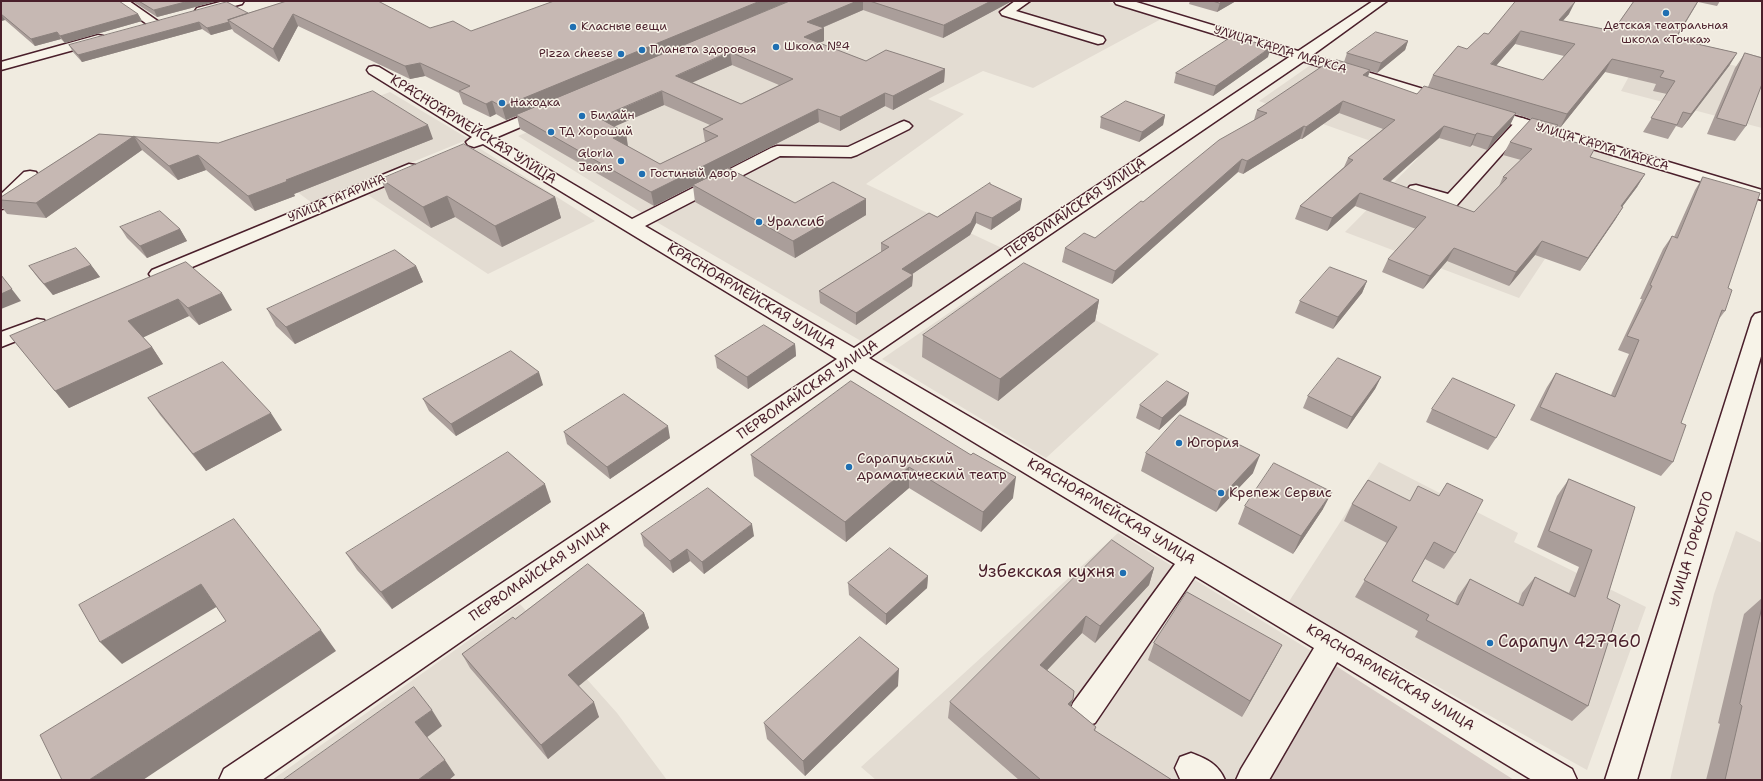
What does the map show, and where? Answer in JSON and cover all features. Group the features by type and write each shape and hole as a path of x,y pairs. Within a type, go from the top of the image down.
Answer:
{"street":[{"path":"121,1 156,24"},
{"path":"186,15 238,1"},
{"path":"1024,1 1006,12 1098,40"},
{"name":"УЛИЦА КАРЛА МАРКСА","path":"1120,1 1762,195"},
{"name":"ПЕРВОМАЙСКАЯ УЛИЦА","path":"235,780 1381,1"},
{"path":"141,28 171,19"},
{"path":"1,66 112,36"},
{"name":"КРАСНОАРМЕЙСКАЯ УЛИЦА","path":"374,70 631,226 1561,780"},
{"path":"461,148 555,107"},
{"path":"1416,190 1451,201 1522,123"},
{"path":"631,226 777,151 851,152 904,126"},
{"name":"УЛИЦА ГАГАРИНА","path":"147,279 424,163"},
{"path":"1,204 30,176"},
{"name":"УЛИЦА ГОРЬКОГО","path":"1622,780 1762,318"},
{"path":"1,340 52,319"},
{"path":"1084,713 1192,560"},
{"path":"1252,780 1332,644"}],"shaded area":[{"path":"835,1 1105,1 1163,18 1033,88 983,71 928,99 964,114 866,184 1004,249 861,341 660,224 518,136 695,63"},
{"path":"1646,45 1762,72 1762,128 1621,91"},
{"path":"1312,64 1613,156 1519,298 1345,232 1418,158 1259,101"},
{"path":"390,92 469,139 312,203 240,149"},
{"path":"479,148 595,221 488,274 368,195"},
{"path":"1007,273 1159,354 1046,458 882,359"},
{"path":"1379,462 1518,533 1514,542 1646,607 1587,770 1288,603"},
{"path":"1736,531 1762,543 1762,780 1670,780 1714,594"},
{"path":"1118,533 1336,666 1265,780 876,780 861,767"},
{"path":"520,604 617,713 667,780 272,780"},
{"path":"1336,666 1514,780 1265,780"}],"building":[{"path":"1,1 119,1 138,14 60,36 57,32 31,39 1,14"},
{"path":"139,1 189,1 154,10"},
{"path":"287,1 378,1 430,28 453,21 471,31 554,1 760,1 502,107 492,101 486,104 459,91 470,86 420,63 405,66 293,14 273,49 228,20"},
{"path":"790,1 857,1 807,22 824,28 804,37 866,61 886,50 945,69 893,96 885,93 840,117 818,109 651,192 516,115","holes":["730,52 793,79 741,104 676,76","662,91 723,119 703,129 718,136 660,164 613,138 626,133 599,118"]},
{"path":"870,1 991,1 944,25"},
{"path":"1516,1 1572,1 1575,2 1559,20 1613,31 1634,1 1698,1 1675,39 1737,53 1691,114 1683,112 1677,125 1651,118 1675,81 1660,77 1664,71 1612,59 1567,114 1433,75 1458,46 1467,49 1484,33 1488,34","holes":["1521,31 1575,44 1543,80 1491,64"]},
{"path":"227,2 248,13 228,20 229,22 207,28 199,22 78,55 69,45"},
{"path":"1376,32 1408,41 1381,63 1347,53"},
{"path":"1233,36 1271,47 1216,86 1176,73"},
{"path":"1745,53 1762,58 1762,84 1746,126 1717,118"},
{"path":"1337,60 1370,70 1363,75 1417,94 1424,86 1516,113 1493,137 1477,133 1475,135 1444,126 1383,179 1474,212 1507,178 1503,177 1532,149 1510,142 1532,118 1558,125 1550,135 1595,148 1590,157 1645,174 1621,206 1623,207 1588,258 1542,241 1516,272 1454,248 1430,276 1388,259 1426,217 1360,193 1332,218 1300,206 1353,160 1348,158 1395,120 1343,101 1306,127 1304,126 1247,161 1242,159 1115,271 1065,248 1084,233 1095,238 1141,201 1143,202 1219,140 1267,113 1257,110 1327,63 1331,64"},
{"path":"373,91 428,125 248,196 198,155 169,166 135,137 218,143"},
{"path":"1126,101 1165,115 1142,132 1101,117"},
{"path":"99,134 133,137 36,203 1,200 1,197"},
{"path":"464,144 555,197 495,226 447,196 423,207 381,179"},
{"path":"728,168 795,203 833,182 866,199 793,241 693,185"},
{"path":"1703,177 1760,193 1728,288 1732,290 1725,311 1722,310 1681,423 1686,425 1673,462 1540,407 1556,373 1615,397 1639,340 1627,336 1652,286 1650,285 1672,236 1677,238"},
{"path":"990,183 1022,199 992,218 976,212 971,223 902,269 913,275 856,313 819,291 889,247 881,243 929,213 937,217"},
{"path":"160,211 180,229 140,246 120,227"},
{"path":"76,248 91,265 44,284 29,266"},
{"path":"395,250 416,266 286,327 267,309"},
{"path":"186,262 222,293 188,308 178,299 128,321 152,347 55,391 10,336"},
{"path":"1024,263 1099,300 1000,379 923,335"},
{"path":"1330,267 1367,281 1338,317 1300,301"},
{"path":"1,275 12,289 1,294"},
{"path":"764,325 795,344 747,377 715,356"},
{"path":"511,351 539,372 451,424 423,399"},
{"path":"1338,358 1381,377 1352,417 1308,396"},
{"path":"223,362 271,413 193,454 148,398"},
{"path":"1453,378 1515,405 1496,438 1432,409"},
{"path":"851,381 971,455 973,453 1016,477 983,512 909,467 845,522 751,455"},
{"path":"1167,381 1189,393 1162,418 1140,405"},
{"path":"624,394 668,426 607,467 564,432"},
{"path":"1180,415 1260,455 1223,495 1146,453"},
{"path":"508,452 545,484 381,592 346,553"},
{"path":"1274,463 1332,492 1301,536 1245,506"},
{"path":"1569,479 1635,507 1607,598 1620,605 1588,706 1426,620 1429,615 1364,580 1397,527 1352,504 1368,480 1410,501 1418,486 1439,496 1447,483 1483,500 1455,553 1434,542 1412,581 1458,605 1470,579 1523,606 1535,577 1575,597 1592,550 1549,531"},
{"path":"708,488 752,524 702,562 687,549 670,561 641,534"},
{"path":"234,519 321,630 89,780 62,780 40,735 226,621 201,584 100,642 79,605"},
{"path":"1112,540 1154,568 1100,626 1086,616 1040,665 1074,691 1073,699 1068,704 1096,727 1094,730 1172,780 1041,780 950,702"},
{"path":"890,548 928,576 886,614 848,583"},
{"path":"588,564 644,613 568,675 594,702 541,745 462,654 513,617 515,619"},
{"path":"1187,592 1282,645 1250,701 1154,643"},
{"path":"1762,607 1762,780 1725,780 1742,706 1740,704"},
{"path":"860,637 899,669 803,761 764,723"},
{"path":"414,687 432,710 415,722 445,760 418,780 283,780"}],"place":[{"name":"Детская театральная школа «Точка»","path":"1666,13"},
{"name":"Класные вещи","path":"573,27"},
{"name":"Школа №4","path":"776,47"},
{"name":"Планета здоровья","path":"642,50"},
{"name":"Pizza cheese","path":"621,54"},
{"name":"Находка","path":"502,103"},
{"name":"Билайн","path":"582,116"},
{"name":"ТД Хороший","path":"551,132"},
{"name":"Gloria Jeans","path":"621,161"},
{"name":"Гостиный двор","path":"642,174"},
{"name":"Уралсиб","path":"759,222"},
{"name":"Югория","path":"1179,443"},
{"name":"Сарапульский драматический театр","path":"849,467"},
{"name":"Крепеж Сервис","path":"1221,493"},
{"name":"Узбекская кухня","path":"1123,573"},
{"name":"Сарапул 427960","path":"1490,643"}]}
